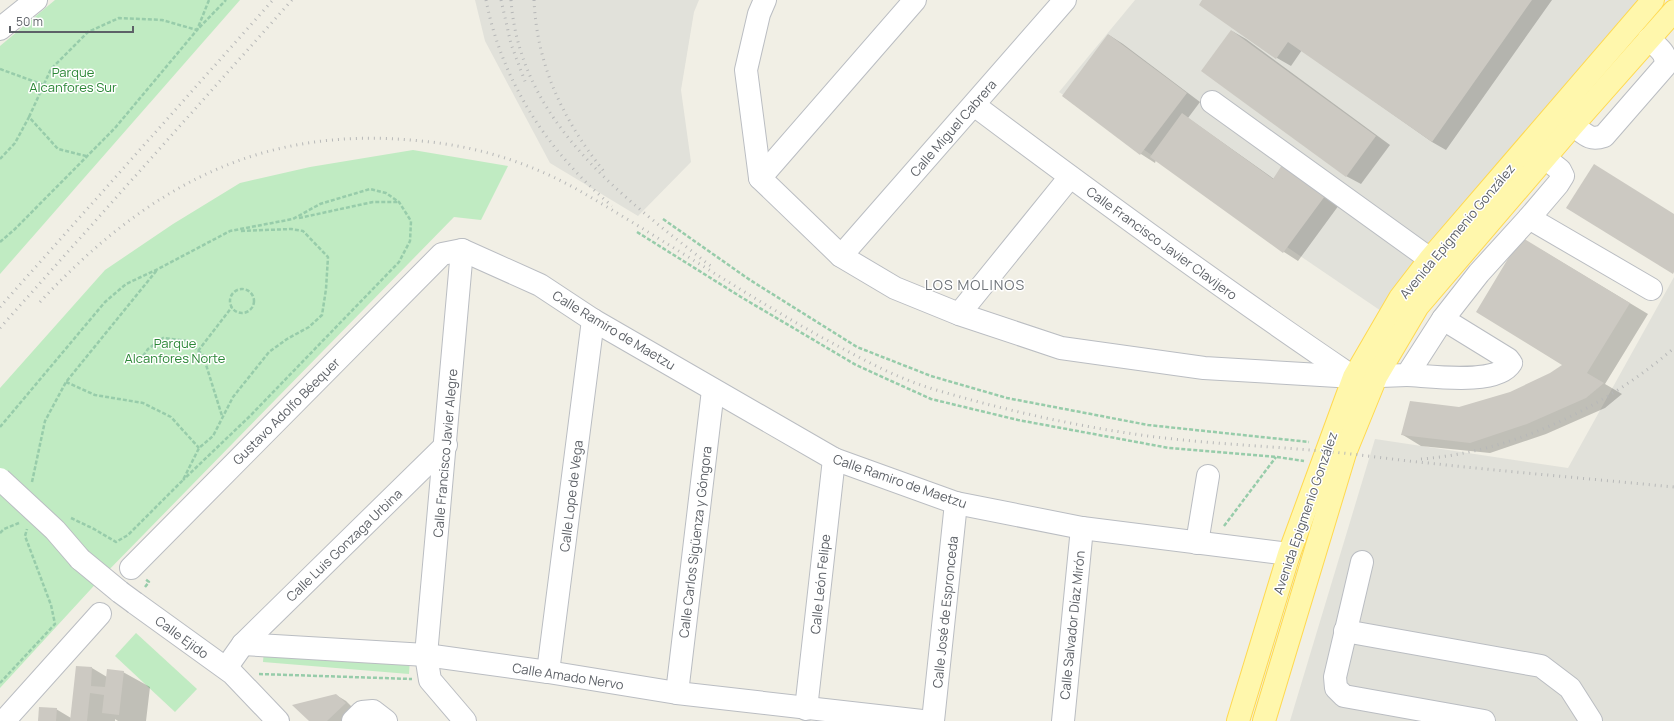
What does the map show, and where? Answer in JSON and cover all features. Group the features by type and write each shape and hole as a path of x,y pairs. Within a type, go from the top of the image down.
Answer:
{"main road":[{"name":"Avenida Epigmenio González","path":"1238,721 1289,554 1354,377 1400,298 1430,259 1653,0"},
{"name":"Avenida Epigmenio González","path":"1264,721 1345,453 1376,377 1418,306 1573,125 1674,11"}],"street":[{"path":"0,29 36,0"},
{"path":"765,0 759,14 746,70 760,178 840,256 895,288 959,314 1061,348 1204,368 1354,377 1407,375 1470,379 1495,374 1508,369 1511,363 1508,359 1443,319"},
{"path":"760,178 915,0"},
{"name":"Calle Miguel Cabrera","path":"840,256 1065,0"},
{"path":"1573,125 1588,137 1595,139 1604,136 1665,66 1667,59 1665,54 1649,39"},
{"path":"1212,102 1430,259"},
{"name":"Calle Francisco Javier Clavijero","path":"974,105 1070,177 1288,333 1354,377"},
{"path":"1407,375 1443,319 1479,273 1558,184 1563,176 1560,170 1545,158"},
{"path":"959,314 1070,177"},
{"path":"1529,218 1651,289"},
{"name":"Calle Ramiro de Maetzu","path":"452,252 540,284 593,320 834,460 956,502 1082,528 1289,554"},
{"name":"Calle Francisco Javier Alegre","path":"430,680 426,655 446,445 452,252"},
{"name":"Gustavo Adolfo Béequer","path":"131,568 452,252"},
{"name":"Calle Lope de Vega","path":"548,672 593,320"},
{"name":"Calle Carlos Sigüenza y Góngora","path":"677,693 713,390"},
{"name":"Calle Luis Gonzaga Urbina","path":"243,644 446,445"},
{"name":"Calle León Felipe","path":"806,709 834,460"},
{"path":"1204,544 1208,476"},
{"name":"Calle Ejido","path":"0,479 55,530 80,559"},
{"name":"Calle Ejido","path":"0,497 47,539 80,559 135,603 229,671 278,721"},
{"name":"Calle José de Espronceda","path":"933,721 956,502"},
{"name":"Calle Salvador Díaz Mirón","path":"1063,721 1082,528"},
{"path":"1362,562 1334,677 1336,688 1344,696 1484,721"},
{"path":"4,721 100,614"},
{"path":"1345,631 1541,666 1570,688 1591,721"},
{"path":"229,671 243,644"},
{"name":"Calle Amado Nervo","path":"243,644 426,655 548,672 677,693 806,709 922,721"},
{"path":"430,680 465,721"},
{"path":"353,721 362,712 373,711 386,721"}],"path":[{"path":"197,30 209,0"},
{"path":"0,242 15,230 115,128 197,30 226,0"},
{"path":"0,159 15,143 51,69 88,32 119,18 162,20 197,30"},
{"path":"0,69 44,85"},
{"path":"29,116 58,148 87,156"},
{"path":"64,518 70,518 94,529 116,542 128,535 250,416 399,262 410,241 411,221 399,202 386,193 370,189 320,204 296,218"},
{"path":"0,427 105,302 126,284 230,231 373,202 399,202"},
{"path":"663,219 750,280 857,347 931,376 1007,398 1148,425 1325,454"},
{"path":"183,480 199,448 213,436 233,397 269,352 287,339 309,327 322,315 327,281 328,257 303,231 291,229 230,231"},
{"path":"637,232 856,365 931,398 1018,420 1169,448 1276,457 1325,454"},
{"path":"32,483 45,421 66,382 158,269"},
{"path":"198,351 232,307 231,298 237,291 247,290 252,296 254,304 249,311 240,313 232,307"},
{"path":"143,356 148,349 163,338 188,341 203,356 222,416"},
{"path":"66,382 95,395 142,403 171,417 199,448"},
{"path":"1204,544 1276,457"},
{"path":"0,532 23,521"},
{"path":"0,682 55,624 51,605 25,536 28,524"},
{"path":"229,671 430,680"}],"shaded area":[{"path":"475,0 699,0 694,12 681,90 691,162 638,216 550,163 485,41"},
{"path":"1135,0 1642,0 1387,315 1059,92"},
{"path":"1674,277 1674,721 1290,721 1375,439 1568,468"}],"green space":[{"name":"Parque Alcanfores Sur","path":"55,0 240,0 0,274 0,46"},
{"name":"Parque Alcanfores Norte","path":"413,150 508,166 481,220 454,217 102,577 0,688 0,388 105,270 173,224 240,183 310,167"},
{"path":"136,633 197,689 175,712 115,656"},
{"path":"264,649 410,658 409,674 263,662"}],"building":[{"path":"1202,0 1532,0 1432,142 1288,42 1276,59 1199,5"},
{"path":"1231,30 1376,136 1346,177 1201,71"},
{"path":"1108,34 1187,93 1140,155 1062,96"},
{"path":"1182,113 1273,179 1282,165 1325,196 1283,253 1150,157"},
{"path":"1594,164 1674,214 1673,274 1566,208"},
{"path":"1521,237 1630,303 1587,373 1604,383 1586,398 1527,424 1470,443 1401,435 1410,401 1459,407 1510,392 1550,373 1562,365 1476,312"},
{"path":"76,666 92,667 91,686 105,687 107,669 124,671 119,715 102,713 104,695 90,693 87,721 70,721"},
{"path":"336,694 346,703 327,721 309,721 292,705"},
{"path":"39,707 57,708 56,721 38,721"}],"railway":[{"path":"0,307 273,0"},
{"path":"0,328 292,0"},
{"path":"486,0 493,30 503,59 531,114 548,139 568,163 612,206"},
{"path":"501,0 511,44 526,84"},
{"path":"511,0 519,44 534,84 555,120 582,153 612,184 644,213 712,267"},
{"path":"534,0 536,25 541,48 555,93 577,134 606,174"},
{"path":"40,302 81,261 122,226 165,196 211,172 258,154 309,143 363,138 442,143 503,157 561,181 580,191 821,337 876,366 918,384 959,397 1066,422 1148,436 1332,452 1674,487"},
{"path":"1421,459 1455,455 1489,447 1523,437 1556,423 1588,408 1618,390 1647,370 1674,348"}],"district":[{"name":"LOS MOLINOS","path":"975,285"}]}
